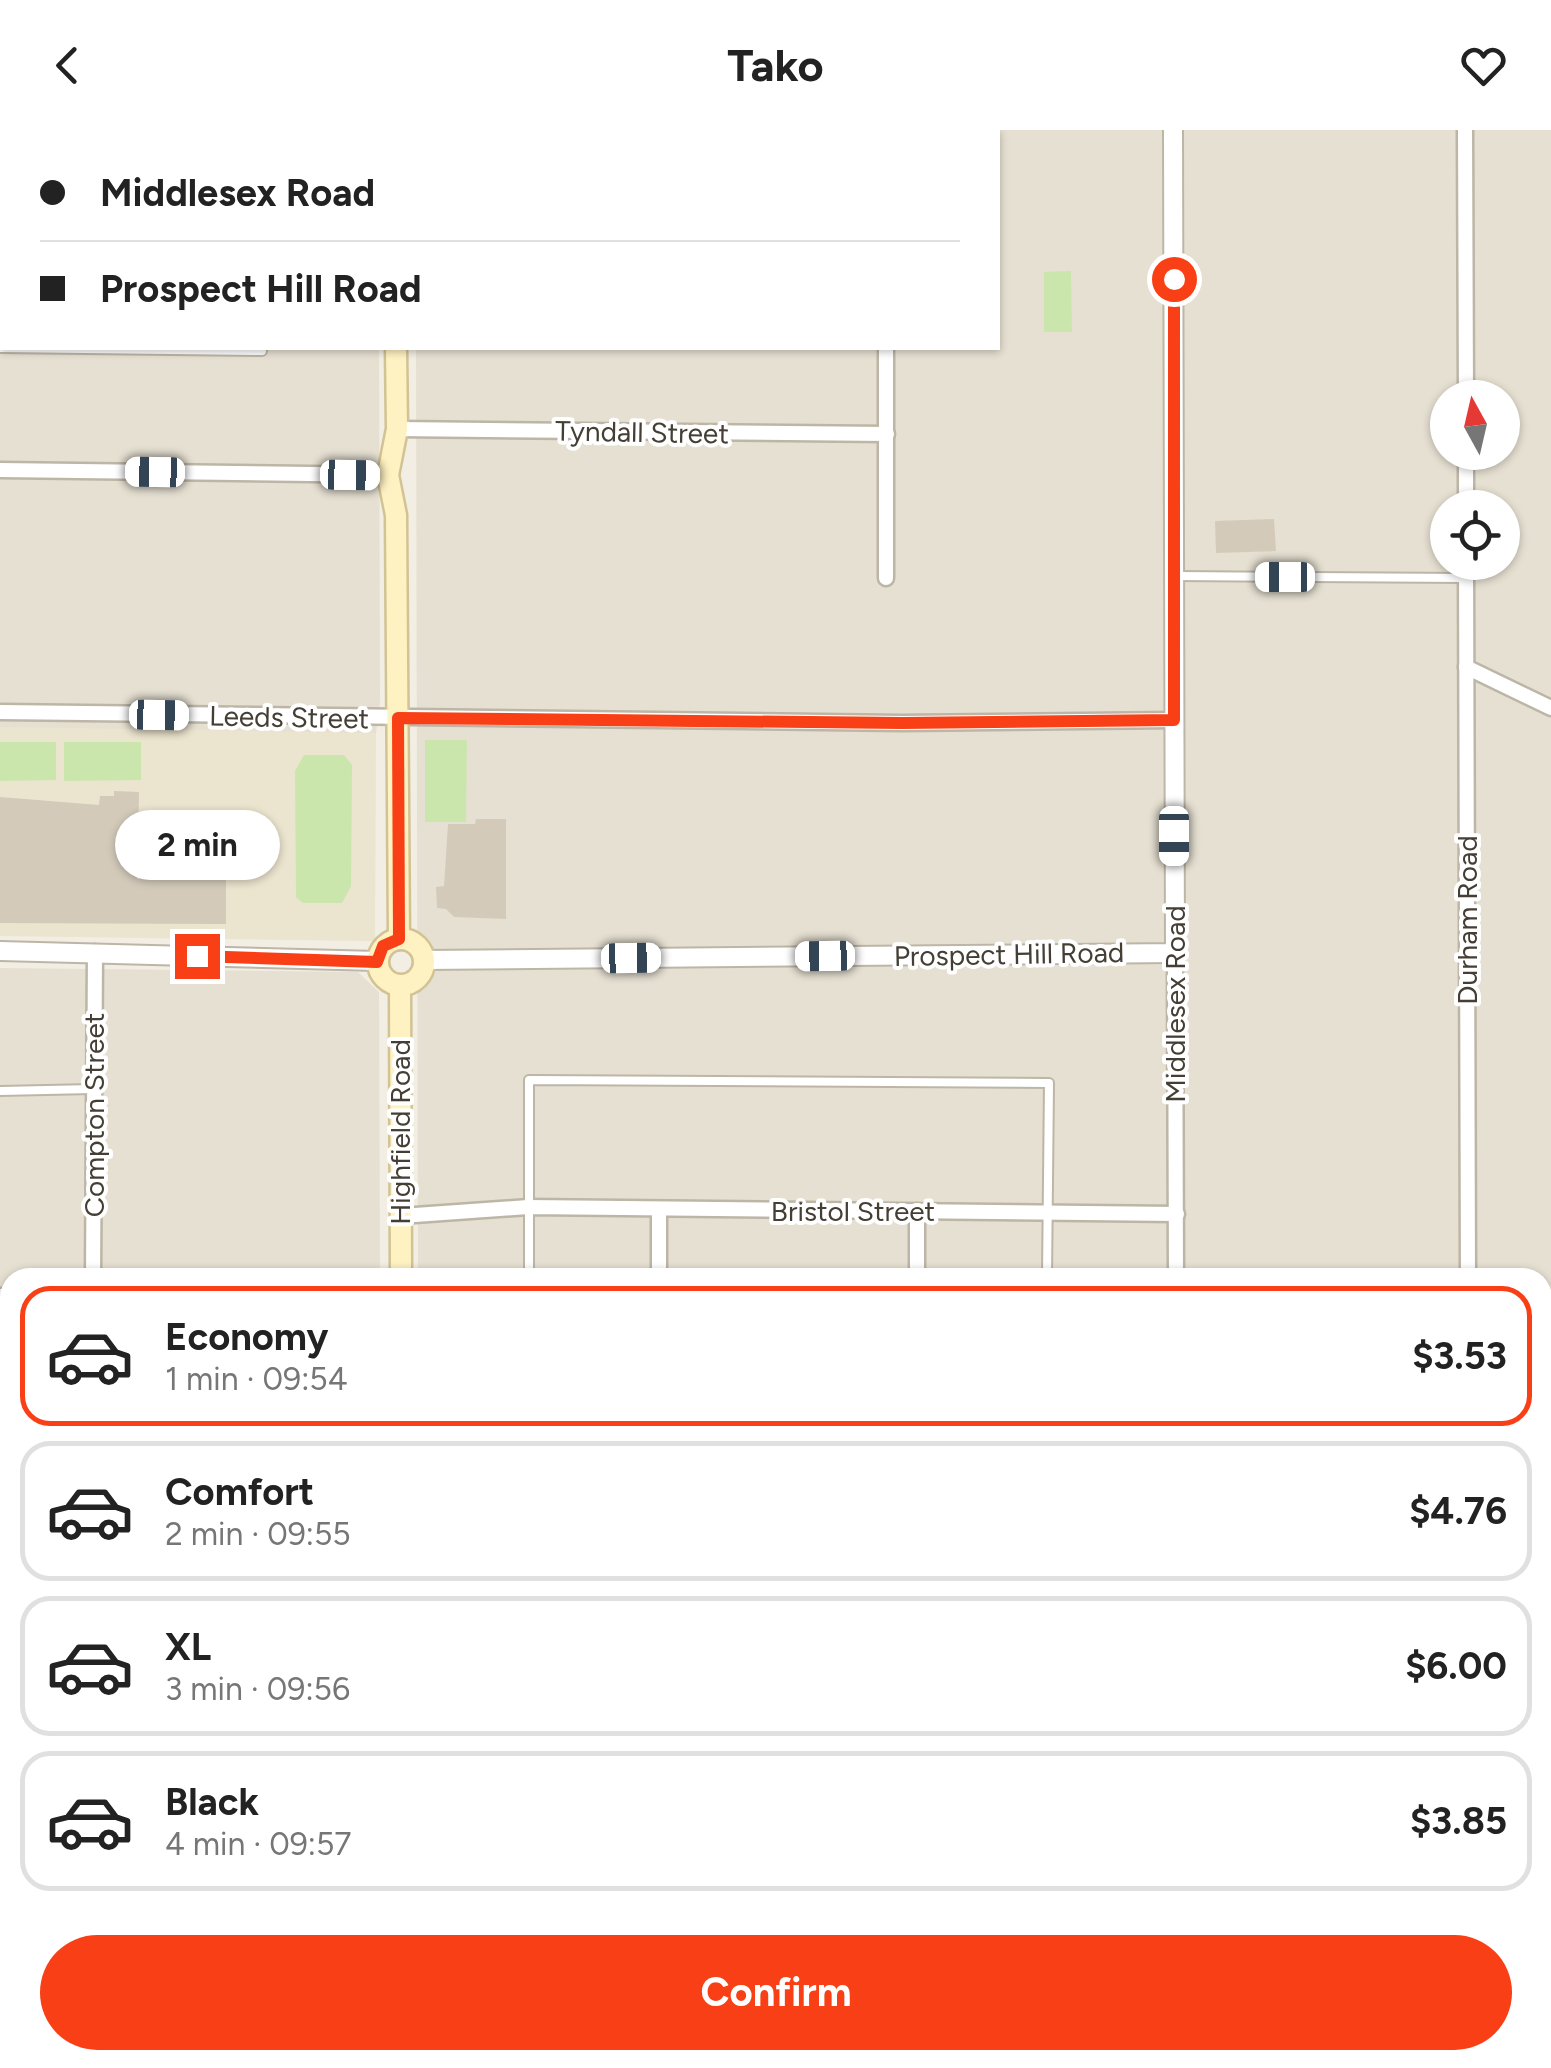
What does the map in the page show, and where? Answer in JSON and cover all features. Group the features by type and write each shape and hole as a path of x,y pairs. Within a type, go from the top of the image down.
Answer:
{"main road":[{"path":"396,350 398,429 388,476 396,515 399,939"},
{"path":"399,939 418,946 424,960 416,980 400,986 382,977 377,962 383,946 399,939"},
{"name":"Highfield Road","path":"400,986 400,1268"}],"street":[{"name":"Middlesex Road","path":"1174,130 1176,1268"},
{"path":"1465,130 1466,380"},
{"path":"886,350 886,578"},
{"name":"Tyndall Street","path":"398,429 887,434"},
{"path":"0,470 388,476"},
{"name":"Durham Road","path":"1466,580 1468,1268"},
{"path":"1466,667 1551,708"},
{"name":"Leeds Street","path":"0,712 883,723 1174,720"},
{"path":"0,951 377,962"},
{"name":"Compton Street","path":"93,1268 95,952"},
{"name":"Prospect Hill Road","path":"424,960 1175,953"},
{"name":"Bristol Street","path":"401,1216 528,1207 1177,1214"},
{"path":"659,1209 659,1268"},
{"path":"916,1268 917,1211"}],"lane":[{"path":"131,350 262,350"},
{"path":"1176,576 1430,571"},
{"path":"528,1268 529,1080 1049,1083 1048,1268"},
{"path":"0,1091 93,1090"}],"shaded area":[{"path":"1000,130 1551,130 1551,1268 418,1268 416,350 1000,350"},
{"path":"0,350 379,350 380,701 376,733 0,930"},
{"path":"0,727 376,733 375,941 0,936"},
{"path":"0,968 358,972 379,992 380,1268 0,1268"}],"green space":[{"path":"1071,271 1072,332 1044,332 1044,272"},
{"path":"425,740 467,740 466,822 425,822"},
{"path":"0,742 56,742 56,780 0,781"},
{"path":"64,742 141,742 141,780 64,781"},
{"path":"304,755 344,755 352,765 351,886 342,903 303,903 296,897 295,771"}],"building":[{"path":"1274,519 1276,551 1216,553 1215,521"},
{"path":"114,791 139,792 137,879 180,879 180,863 226,863 226,924 0,923 0,797 99,805 100,796 114,796"},
{"path":"476,819 506,819 506,919 454,917 446,909 437,908 436,887 444,886 448,824 475,824"}],"route":[{"path":"197,956 377,962 383,946 399,939 398,718 902,723 1174,720 1174,279"}]}
